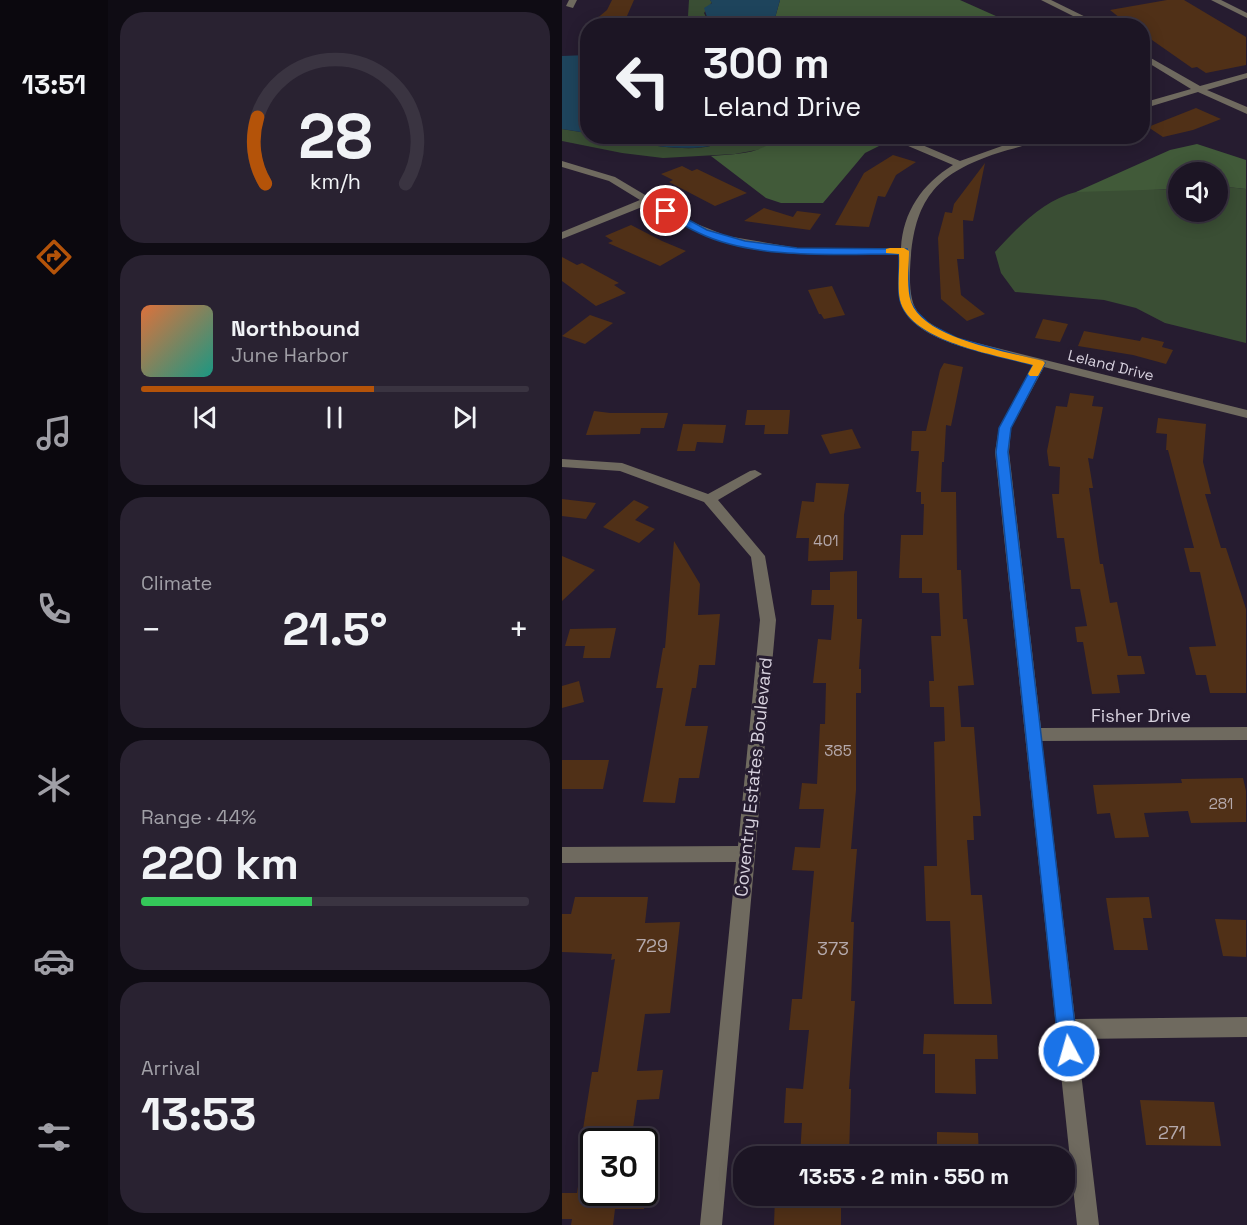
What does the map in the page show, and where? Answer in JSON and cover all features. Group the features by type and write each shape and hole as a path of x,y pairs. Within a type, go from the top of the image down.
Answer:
{"street":[{"path":"1045,0 1083,18"},
{"path":"1215,0 1246,16"},
{"path":"1150,60 1198,89 1246,111"},
{"path":"1150,104 1246,75"},
{"path":"911,144 960,165"},
{"name":"Leland Drive","path":"1014,144 983,153 960,165 924,192 908,223 904,251 905,301 912,314 927,327 953,340 1246,414"},
{"path":"562,164 612,179 703,232 744,244 797,251 904,251"},
{"path":"562,236 648,201"},
{"path":"1040,363 1005,428 1002,452 1088,1225"},
{"name":"Coventry Estates Boulevard","path":"562,463 622,467 709,499 758,556 768,620 711,1225"},
{"path":"709,499 755,474"},
{"name":"Fisher Drive","path":"1035,735 1246,733"},
{"path":"562,855 745,854"},
{"path":"1066,1029 1246,1027"}],"green space":[{"path":"689,0 710,0 712,2 704,13 706,18 689,18"},
{"path":"780,0 960,0 1000,18 775,18"},
{"path":"562,129 580,132 580,144 649,144 702,148 718,144 769,144 762,149 735,154 663,158 622,153 562,141"},
{"path":"769,144 883,144 865,153 823,203 781,203 766,198 711,156 749,152"},
{"path":"1197,144 1246,160 1246,189 1228,187 1228,162 1168,162 1168,189 1076,192 1170,150"},
{"path":"1228,187 1246,189 1246,343 1165,323 1136,308 1104,300 1015,292 1001,273 995,252 1031,216 1053,201 1076,192 1100,189 1168,189 1168,222 1228,222"}],"water":[{"path":"710,0 780,0 775,18 707,18 704,8 712,3"},
{"path":"580,55 580,132 562,129 562,56"},
{"path":"644,144 716,144 688,148"}],"building":[{"path":"612,0 634,0 625,18 598,18 607,10"},
{"path":"1167,0 1184,0 1246,37 1246,65 1206,73 1197,67 1192,68 1150,39 1150,18 1120,18 1110,10"},
{"path":"1196,108 1221,119 1193,130 1163,137 1150,126"},
{"path":"893,155 916,162 896,175 885,197 878,196 869,227 835,225 864,173"},
{"path":"985,163 973,221 963,220 964,259 957,259 961,295 985,314 967,321 941,299 938,238 945,212 952,213 954,204"},
{"path":"682,166 692,171 697,169 747,193 715,206 669,182 673,180 661,174"},
{"path":"764,208 793,217 797,211 821,214 810,230 744,221"},
{"path":"631,225 686,251 660,266 608,243 613,241 605,236"},
{"path":"562,257 577,265 582,263 619,283 614,285 626,293 596,306 562,281"},
{"path":"832,286 845,315 824,319 819,314 808,290"},
{"path":"590,315 613,323 585,344 562,336"},
{"path":"1043,319 1068,324 1060,342 1035,338"},
{"path":"1084,331 1140,341 1142,337 1164,342 1162,347 1173,350 1166,364 1133,355 1078,346"},
{"path":"944,363 963,367 951,426 946,425 941,492 956,492 957,570 961,570 963,619 967,619 974,685 958,686 961,727 974,727 981,816 973,816 974,840 967,840 971,895 982,895 992,1004 954,1004 950,921 926,921 924,866 937,866 934,742 945,741 944,707 930,707 929,681 934,681 931,636 941,636 939,593 922,593 922,578 899,578 901,535 923,535 924,504 921,504 921,492 916,492 919,451 911,451 912,431 926,431 940,370"},
{"path":"1070,393 1094,396 1092,406 1103,407 1093,459 1088,458 1093,488 1089,488 1100,564 1103,564 1110,603 1117,602 1128,656 1141,656 1145,674 1117,675 1120,693 1092,694 1083,642 1077,642 1075,627 1087,626 1080,589 1071,589 1064,538 1057,538 1052,494 1059,494 1060,467 1049,466 1047,451 1056,406 1067,407"},
{"path":"747,410 790,410 788,434 764,434 765,425 745,425"},
{"path":"594,411 668,413 664,428 641,428 640,434 586,435"},
{"path":"1158,418 1206,424 1203,462 1211,494 1205,494 1221,548 1226,548 1246,609 1246,693 1210,693 1206,675 1196,675 1189,647 1216,646 1200,572 1190,572 1184,548 1194,548 1168,450 1166,450 1167,434 1156,433"},
{"path":"683,424 726,425 723,443 697,442 695,451 677,451"},
{"path":"852,429 861,448 830,454 821,435"},
{"path":"816,483 849,484 844,515 843,560 808,561 809,538 796,538 802,501 814,502"},
{"path":"562,499 596,503 586,519 562,516"},
{"path":"634,500 649,507 635,520 655,529 639,543 603,527"},
{"path":"674,541 700,584 698,615 720,614 715,665 699,665 696,688 692,688 685,726 708,726 699,778 679,778 675,803 643,802 663,688 656,688 663,648 665,648"},
{"path":"562,556 595,570 562,601"},
{"path":"857,571 857,619 862,619 859,669 861,669 861,693 856,693 856,790 851,849 857,849 851,922 854,922 851,1001 855,1001 849,1089 851,1089 849,1146 801,1146 802,1123 784,1123 786,1088 803,1089 809,1030 789,1030 792,999 802,999 814,871 792,870 795,847 820,848 824,809 799,809 802,783 817,784 820,724 825,724 826,683 813,683 818,639 831,640 834,605 811,605 812,590 830,590 830,572"},
{"path":"616,628 610,658 583,658 585,646 565,646 570,629"},
{"path":"579,681 584,702 562,708 562,686"},
{"path":"562,760 609,760 603,789 562,789"},
{"path":"1243,778 1246,791 1246,822 1191,823 1188,811 1144,813 1149,837 1115,838 1110,813 1097,814 1093,785 1182,783 1181,779"},
{"path":"575,897 648,897 645,923 680,922 670,1013 645,1014 637,1071 663,1070 659,1099 637,1100 633,1128 583,1128 592,1072 598,1072 615,959 611,960 612,954 562,952 562,914 571,914"},
{"path":"1149,897 1152,918 1143,918 1148,950 1114,950 1106,898"},
{"path":"1215,919 1246,920 1246,957 1223,956"},
{"path":"924,1034 997,1035 998,1059 975,1059 976,1094 935,1093 935,1054 923,1054"},
{"path":"1140,1100 1214,1102 1221,1146 1146,1145"},
{"path":"937,1132 978,1133 979,1146 937,1146"},
{"path":"580,1172 580,1206 644,1206 644,1209 615,1209 613,1225 571,1225 572,1219 562,1219 562,1193 577,1193"},
{"path":"775,1206 841,1206 841,1225 774,1225"}],"slow traffic":[{"path":"890,251 904,251 905,301 912,314 927,327 953,340 1040,363 1034,374"}],"route":[{"path":"666,211 703,232 744,244 797,251 904,251 905,301 912,314 927,327 953,340 1040,363 1005,428 1002,452 1069,1051"}]}
